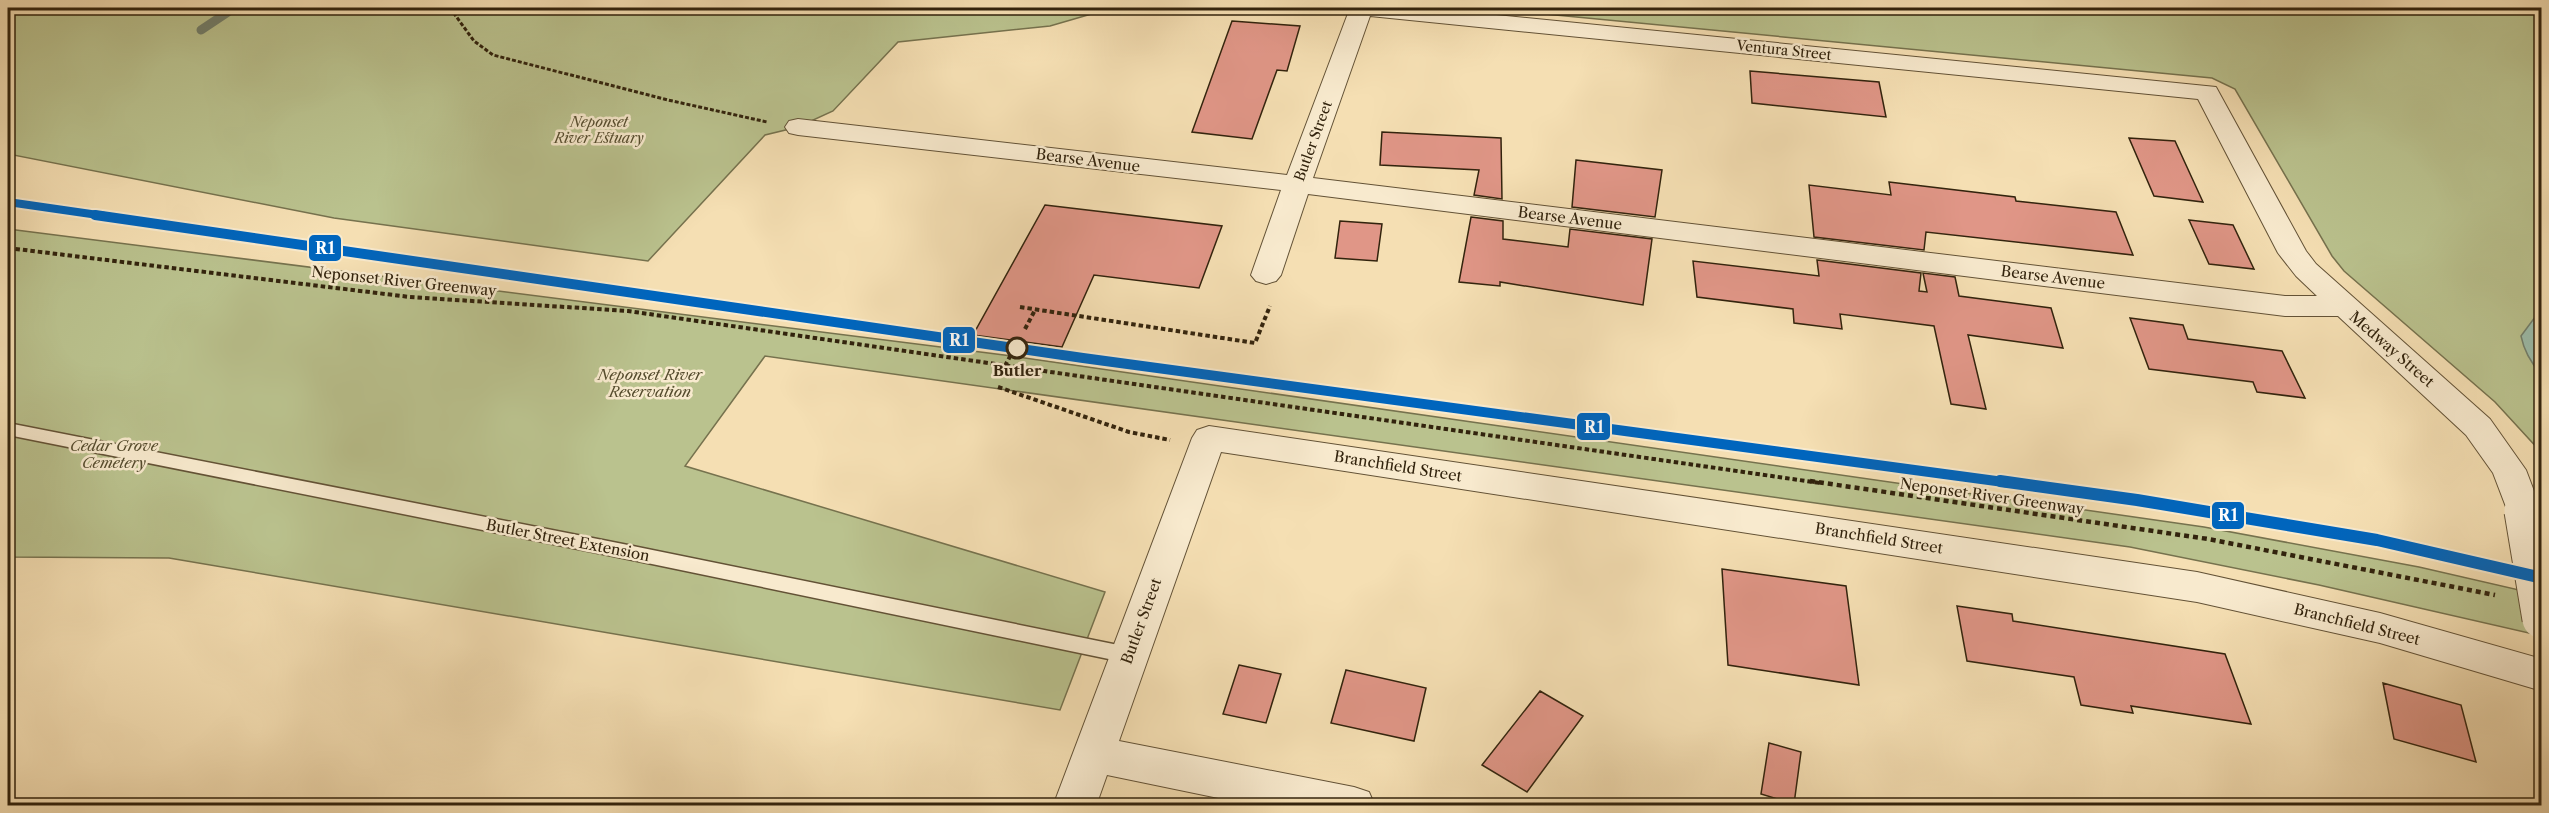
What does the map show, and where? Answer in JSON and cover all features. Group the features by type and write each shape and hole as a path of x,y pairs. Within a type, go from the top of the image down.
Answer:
{"street":[{"name":"Ventura Street","path":"1362,8 2207,92"},
{"name":"Butler Street","path":"1266,275 1362,8"},
{"name":"Medway Street","path":"2207,92 2293,253 2306,270 2342,306 2424,376 2478,428 2509,470 2524,512 2541,619"},
{"name":"Bearse Avenue","path":"798,127 1297,184 2285,306 2342,306"},
{"name":"Butler Street","path":"1074,806 1208,441"},
{"name":"Branchfield Street","path":"1208,441 2197,587 2380,628 2541,675"},
{"path":"1093,754 1354,806"}],"lane":[{"name":"Butler Street Extension","path":"8,429 623,551 1128,655"}],"path":[{"path":"450,8 474,41 483,49 507,60 679,103 798,127"},
{"name":"Neponset River Greenway","path":"8,248 410,297 628,311 2208,539 2502,597"},
{"path":"1020,307 1256,343 1276,285 1266,275"},
{"path":"1025,329 1035,310"},
{"path":"1005,366 1018,341"},
{"path":"998,387 1129,432 1208,441"}],"green space":[{"name":"Neponset River Estuary","path":"8,8 1112,8 1050,26 898,42 833,111 798,127 765,135 648,261 334,218 8,154"},
{"path":"1482,8 2541,8 2541,452 2495,402 2344,271 2332,256 2235,89 2212,78"},
{"path":"8,229 1004,355 2204,527 2419,567 2541,595 2542,636 2319,585 2130,547 765,356 685,466 1105,592 1060,710 169,558 8,557"}],"shaded area":[{"path":"2541,309 2541,374 2528,356 2521,336"}],"building":[{"path":"1232,21 1300,26 1287,71 1277,70 1252,139 1192,132"},
{"path":"1750,71 1879,82 1886,117 1752,103"},
{"path":"1382,132 1501,138 1502,199 1474,195 1479,170 1380,165"},
{"path":"2129,138 2175,141 2203,202 2154,196"},
{"path":"1576,160 1662,170 1655,217 1572,207"},
{"path":"1889,182 2015,197 2016,201 2116,212 2133,255 1926,232 1924,250 1814,237 1809,185 1891,195"},
{"path":"1045,205 1222,226 1199,288 1094,275 1062,347 973,335"},
{"path":"1471,217 1503,221 1503,239 1568,247 1570,229 1652,239 1643,305 1500,282 1500,286 1459,282"},
{"path":"2189,220 2233,225 2254,269 2209,264"},
{"path":"1340,221 1382,224 1377,261 1335,258"},
{"path":"1817,260 1921,273 1919,291 1927,292 1923,273 1955,277 1959,296 2051,308 2063,348 1968,335 1986,409 1951,404 1934,326 1840,314 1842,329 1794,323 1793,309 1697,297 1693,261 1819,276"},
{"path":"2130,318 2183,325 2188,339 2282,351 2305,398 2257,392 2253,382 2149,369"},
{"path":"1722,569 1846,586 1859,685 1728,665"},
{"path":"1957,606 2012,614 2013,621 2225,654 2251,724 2131,706 2133,713 2081,705 2074,677 1967,661"},
{"path":"1239,665 1281,674 1266,723 1223,714"},
{"path":"1346,670 1426,688 1414,741 1331,723"},
{"path":"2383,683 2461,705 2476,762 2394,739"},
{"path":"1540,691 1583,716 1527,792 1482,765"},
{"path":"1769,743 1801,752 1794,804 1761,794"}],"waterway":[{"path":"201,30 234,8"}],"transit line":[{"name":"R1","path":"8,202 1083,358 2137,500 2377,540 2542,578"}],"place":[{"name":"Butler","path":"1017,348"}],"park label":[{"name":"Neponset River Reservation","path":"650,382"},
{"name":"Cedar Grove Cemetery","path":"114,454"}]}
